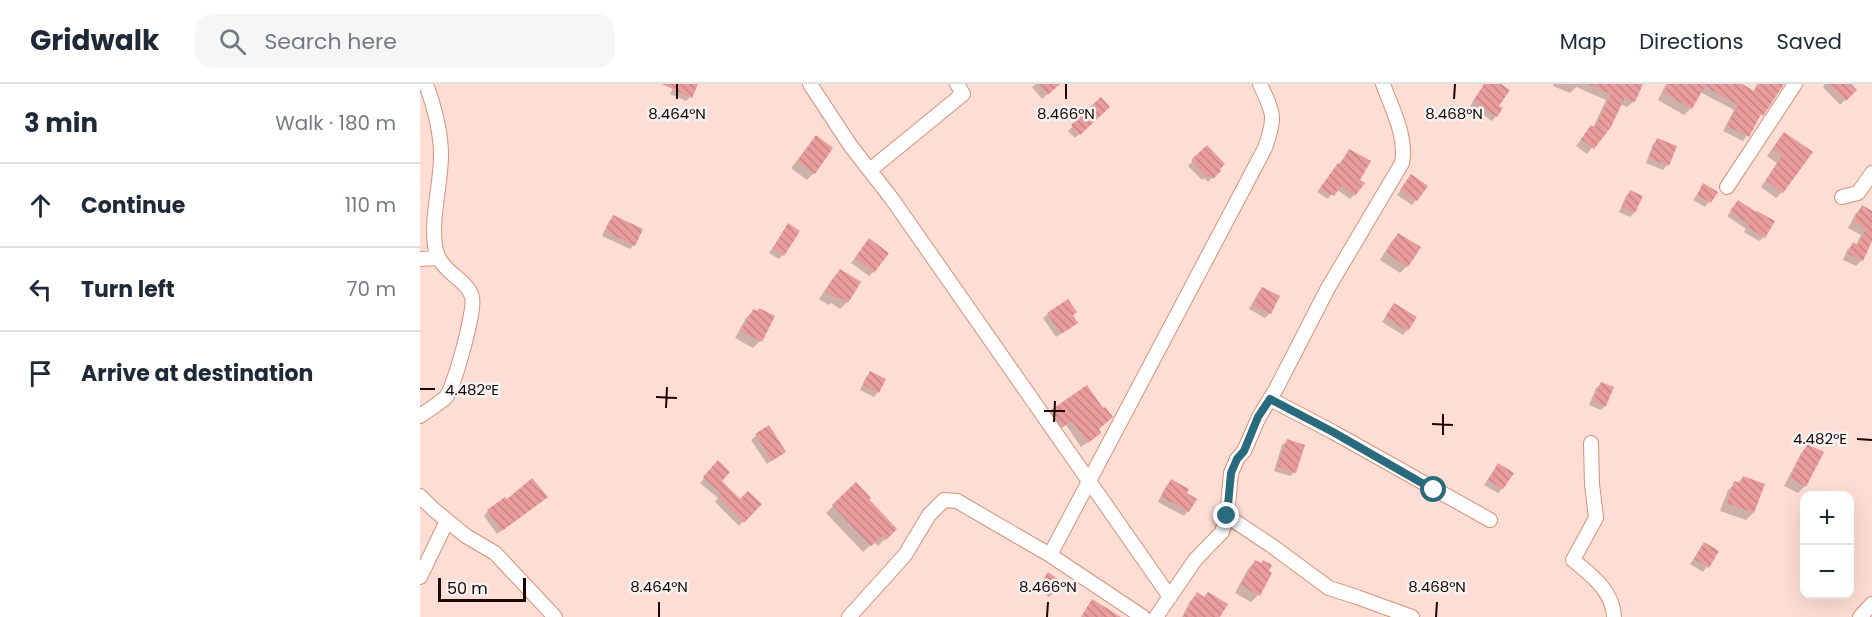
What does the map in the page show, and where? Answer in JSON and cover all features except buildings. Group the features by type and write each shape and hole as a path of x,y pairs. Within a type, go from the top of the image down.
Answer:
{"street":[{"path":"420,416 447,396 469,330 473,306 472,296 438,258 435,247 441,155 438,128 426,84"},
{"path":"810,84 850,145 955,288 1170,597"},
{"path":"870,170 963,94 957,84"},
{"path":"1050,555 1265,148 1273,123 1271,108 1260,84"},
{"path":"1163,615 1170,597 1195,560 1222,532 1227,516 1231,473 1237,459 1244,451 1258,417 1270,399 1328,288 1402,163 1403,144 1399,127 1383,84"},
{"path":"1727,187 1796,84"},
{"path":"1842,197 1858,193 1872,173"},
{"path":"420,259 438,258"},
{"path":"1270,399 1490,520"},
{"path":"1591,443 1596,518 1574,560 1600,582 1613,606 1614,617"},
{"path":"420,496 466,536 495,553 555,617"},
{"path":"849,617 905,555 928,514 944,500 957,501 1050,555 1143,617"},
{"path":"1227,516 1329,588 1412,617"},
{"path":"420,577 447,521"},
{"path":"1860,617 1872,604"}],"route":[{"path":"1227,516 1231,473 1237,459 1244,451 1258,417 1270,399 1434,490"}]}
